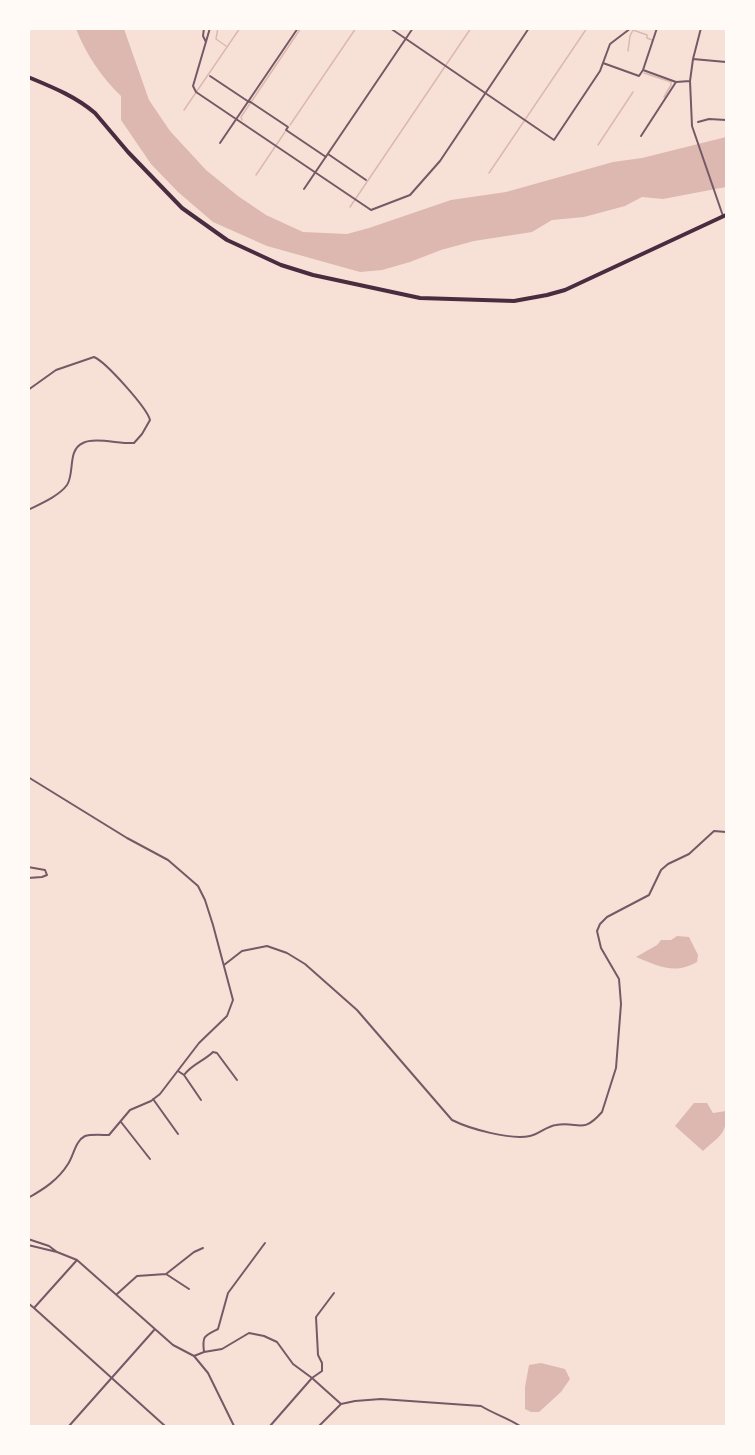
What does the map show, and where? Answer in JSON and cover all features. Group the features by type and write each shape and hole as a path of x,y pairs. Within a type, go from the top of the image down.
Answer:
{"main road":[{"path":"28,77 57,88 82,102 95,113 128,152 182,208 227,240 281,265 313,275 420,298 514,301 547,296 565,290 725,215"}],"street":[{"path":"204,28 202,36 206,42"},
{"path":"210,28 193,86 196,92 371,210 410,195 440,161 529,28"},
{"path":"220,143 298,28"},
{"path":"390,28 554,140 600,71 610,44 632,28"},
{"path":"304,189 413,28"},
{"path":"603,63 639,76 657,28"},
{"path":"701,28 690,81 692,126 715,194 725,215"},
{"path":"693,59 726,62"},
{"path":"643,70 676,82 690,81"},
{"path":"210,76 288,127 286,130 366,180"},
{"path":"641,136 676,82"},
{"path":"698,122 709,119 726,120"},
{"path":"28,390 56,370 94,357 111,370 147,411 150,420 134,443 83,442 76,450 70,479 65,487 28,510"},
{"path":"28,777 127,838 176,865 198,886 205,900 233,1000 222,1022 199,1043 160,1094 130,1110 109,1135 86,1136 78,1143 69,1164 50,1185 28,1198"},
{"path":"224,964 242,951 267,946 287,953 305,964 357,1010 452,1120 466,1127 515,1137 531,1136 555,1125 585,1126 602,1112 618,1054 621,1004 619,979 601,948 597,931 600,924 615,912 649,895 657,877 668,864 689,854 714,831 726,832"},
{"path":"28,867 45,870 47,875 28,878"},
{"path":"184,1075 190,1067 213,1052 217,1053 237,1080"},
{"path":"178,1071 184,1075 201,1100"},
{"path":"153,1099 178,1134"},
{"path":"121,1122 150,1159"},
{"path":"28,1239 49,1246 57,1252"},
{"path":"204,1352 203,1339 218,1329 228,1293 265,1243"},
{"path":"28,1245 77,1260 173,1345 194,1356 208,1373 234,1426"},
{"path":"117,1294 137,1276 166,1274 194,1252 203,1248"},
{"path":"34,1308 77,1260"},
{"path":"166,1274 189,1289"},
{"path":"270,1426 312,1378 321,1371 316,1317 334,1293"},
{"path":"28,1303 165,1426"},
{"path":"69,1426 155,1329"},
{"path":"194,1356 222,1349 249,1334 264,1336 277,1341 293,1364 341,1404"},
{"path":"320,1426 341,1404 381,1399 481,1406 520,1426"},
{"path":"116,1426 151,1426"}],"shaded area":[{"path":"76,29 124,29 149,100 170,131 206,170 238,196 266,215 303,232 347,234 451,200 506,192 613,162 642,158 726,137 726,187 663,199 642,197 625,206 584,217 552,220 532,232 474,241 382,270 360,272 267,246 213,222 178,192 151,164 121,120 121,96 95,65"},
{"path":"677,936 689,937 698,955 697,962 674,969 636,957 657,945 661,940 671,940"},
{"path":"694,1103 707,1103 713,1113 726,1111 724,1130 703,1151 675,1126"},
{"path":"541,1363 565,1369 570,1379 561,1392 539,1412 531,1412 525,1409 525,1387 529,1365"}],"waterway":[{"path":"218,28 216,39 226,46"},
{"path":"184,110 240,28"},
{"path":"242,120 241,117 301,28"},
{"path":"290,125 356,28"},
{"path":"350,207 471,28"},
{"path":"489,173 587,28"},
{"path":"628,51 633,30 647,35 647,38 652,40"},
{"path":"644,73 671,82 664,97"},
{"path":"598,145 633,92"},
{"path":"256,175 285,132"}]}
